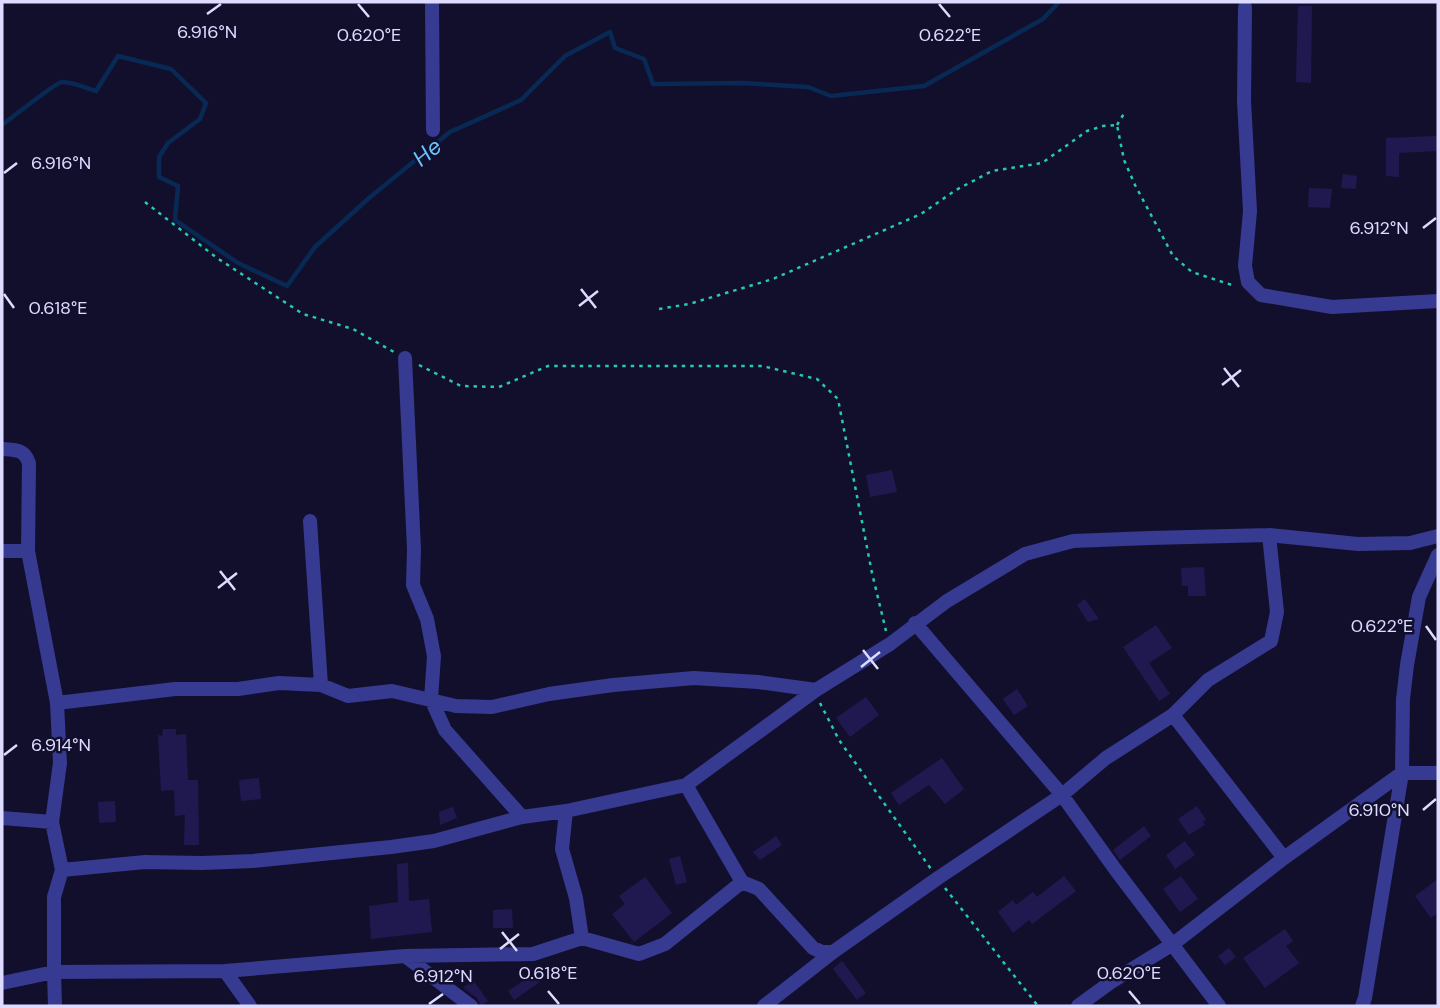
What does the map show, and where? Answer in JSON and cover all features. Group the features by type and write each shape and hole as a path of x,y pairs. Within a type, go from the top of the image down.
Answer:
{"street":[{"path":"432,2 433,130"},
{"path":"1245,7 1244,102 1250,211 1245,266 1248,282 1261,295 1332,307 1438,301"},
{"path":"405,358 414,550 413,585 428,619 434,656 431,699 445,730 522,817"},
{"path":"2,449 20,450 26,454 29,463 27,551 57,703 60,763 51,822 62,870 54,897 55,1006"},
{"path":"310,521 321,685"},
{"path":"764,1006 833,951 1062,795 1106,758 1173,715 1208,680 1271,641 1277,612 1269,535"},
{"path":"62,870 145,862 253,861 391,847 434,841 522,817 566,811 686,785 816,690 890,644 915,623 1025,554 1073,541 1269,535 1358,544 1410,543 1438,536"},
{"path":"2,551 27,551"},
{"path":"1362,1006 1402,773 1403,699 1419,597 1438,555"},
{"path":"915,623 1062,795 1219,1006"},
{"path":"57,703 175,689 238,689 279,683 321,685 348,696 392,691 456,706 492,707 550,694 694,678 758,682 816,690"},
{"path":"1173,715 1284,859"},
{"path":"1078,1006 1173,944 1402,773 1438,774"},
{"path":"686,785 742,882 759,889 813,948 822,952 833,951"},
{"path":"566,811 562,849 576,898 582,938"},
{"path":"2,818 51,822"},
{"path":"2,983 54,972 225,971 405,956 533,954 582,938 639,954 665,944 742,882"},
{"path":"405,956 471,1006"},
{"path":"225,971 250,1006"}],"path":[{"path":"1125,111 1117,125 1124,160 1173,256 1192,272 1261,295"},
{"path":"659,309 689,304 773,279 921,214 992,170 1042,163 1087,131 1117,125"},
{"path":"145,202 217,258 303,314 353,329 461,386 499,387 548,366 762,366 817,379 838,398 872,573 890,644"},
{"path":"816,690 824,714 839,740 938,878 1038,1006"}],"building":[{"path":"1298,6 1312,6 1311,83 1296,82"},
{"path":"1438,136 1438,151 1399,153 1399,177 1386,176 1386,138"},
{"path":"1343,174 1357,176 1356,189 1341,188"},
{"path":"1309,188 1332,189 1330,208 1308,207"},
{"path":"892,470 897,492 870,497 866,475"},
{"path":"1204,567 1206,596 1188,596 1188,586 1182,586 1181,568"},
{"path":"1085,599 1099,619 1088,622 1077,605"},
{"path":"1156,625 1172,648 1149,663 1170,694 1159,701 1123,647"},
{"path":"1017,689 1028,706 1014,715 1003,699"},
{"path":"866,697 879,715 850,737 836,718"},
{"path":"163,729 176,729 176,735 186,734 188,780 198,780 199,845 184,845 185,815 175,816 174,790 161,791 158,735 162,736"},
{"path":"942,758 964,789 945,804 929,785 899,805 891,793"},
{"path":"259,778 261,799 241,801 239,780"},
{"path":"115,801 116,822 99,823 98,802"},
{"path":"1197,806 1206,820 1203,822 1205,825 1189,835 1178,819"},
{"path":"453,807 457,818 440,825 439,812"},
{"path":"1144,826 1151,836 1120,860 1113,850"},
{"path":"776,836 782,845 760,860 753,852"},
{"path":"1185,841 1195,855 1175,869 1166,855"},
{"path":"680,856 687,882 676,885 669,859"},
{"path":"408,863 409,901 429,899 432,932 371,939 369,906 398,902 397,864"},
{"path":"1064,876 1076,891 1032,924 1029,920 1013,933 998,912 1013,900 1016,905 1033,892 1037,897"},
{"path":"1181,876 1198,899 1180,912 1163,889"},
{"path":"645,877 672,913 634,942 612,914 625,904 619,896"},
{"path":"1438,879 1438,913 1431,918 1415,896"},
{"path":"512,909 513,928 493,928 493,910"},
{"path":"1285,929 1293,941 1286,946 1299,963 1265,988 1243,958"},
{"path":"1229,948 1236,957 1225,965 1218,956"},
{"path":"842,961 866,993 857,1000 833,969"},
{"path":"548,964 554,972 514,1000 508,991"},
{"path":"473,980 488,1001 481,1006 477,998 463,988"}],"waterway":[{"name":"He","path":"2,125 62,82 96,91 118,56 171,69 206,103 200,119 168,143 159,157 159,177 178,186 175,220 238,263 287,286 315,247 369,198 450,132 521,100 565,56 610,32 615,48 644,59 653,84 743,83 808,87 831,96 924,86 1043,19 1059,2"}]}
